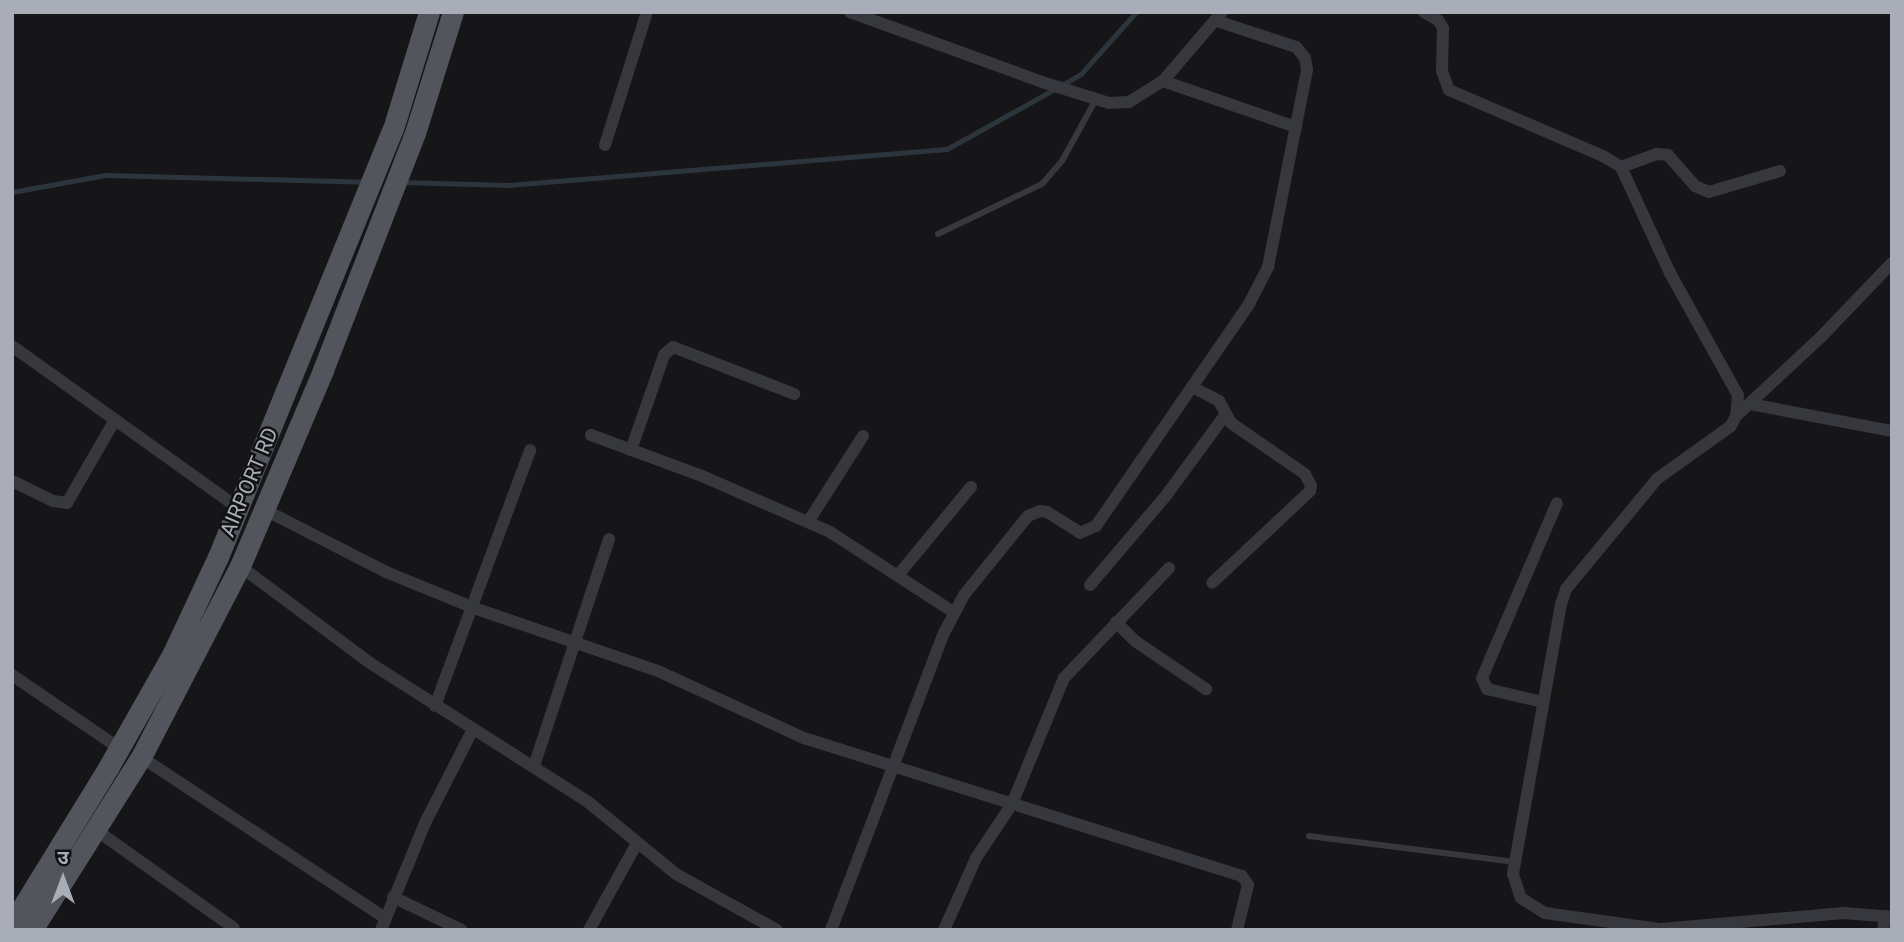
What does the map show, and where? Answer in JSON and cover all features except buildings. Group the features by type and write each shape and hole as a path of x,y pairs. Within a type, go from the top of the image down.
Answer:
{"main road":[{"name":"AIRPORT RD","path":"12,924 173,653 218,557 237,507 360,241 429,12"},
{"path":"32,930 141,757 240,566 323,370 360,241 415,134 453,12"}],"street":[{"path":"604,145 648,12"},
{"path":"831,930 953,612 1028,516 1047,512 1080,533 1096,526 1249,304 1268,267 1307,70 1301,51 1219,17 1163,82 1129,102 1095,101 850,12"},
{"path":"1424,12 1443,28 1442,71 1449,90 1603,156 1621,167 1670,273 1733,383 1738,396 1736,416"},
{"path":"1163,82 1296,127"},
{"path":"1621,167 1657,154 1668,155 1695,186 1709,192 1780,171"},
{"path":"1883,930 1888,916 1844,913 1661,929 1545,913 1521,898 1513,874 1566,589 1657,479 1725,431 1736,416 1820,338 1892,263"},
{"path":"12,346 237,507"},
{"path":"631,450 664,355 673,347 794,394"},
{"path":"1192,387 1219,401 1231,423 1305,474 1311,486 1310,491 1212,583"},
{"path":"1750,404 1892,432"},
{"path":"1090,586 1165,497 1225,415"},
{"path":"12,481 53,501 67,503 72,499 115,420"},
{"path":"591,435 702,476 841,537 953,612"},
{"path":"808,522 863,436"},
{"path":"435,706 474,608 530,450"},
{"path":"899,574 971,487"},
{"path":"1543,702 1487,689 1482,678 1558,503"},
{"path":"263,509 362,561 474,608 658,671 804,738 1242,876 1248,885 1237,930"},
{"path":"534,766 609,539"},
{"path":"240,566 370,663 588,803 636,845 676,874 777,930"},
{"path":"944,930 976,858 1012,804 1064,678 1169,568"},
{"path":"1116,622 1135,641 1206,689"},
{"path":"12,675 119,748"},
{"path":"141,757 383,924 435,801 472,731"},
{"path":"96,830 234,928"},
{"path":"589,930 636,845"},
{"path":"393,897 461,930"}],"lane":[{"path":"939,234 1042,184 1062,161 1095,101"},
{"path":"1309,836 1515,862"}],"waterway":[{"path":"1062,85 1081,74 1136,12"},
{"path":"401,182 509,185 947,149 1055,89"},
{"path":"12,192 106,175 365,182"}]}
